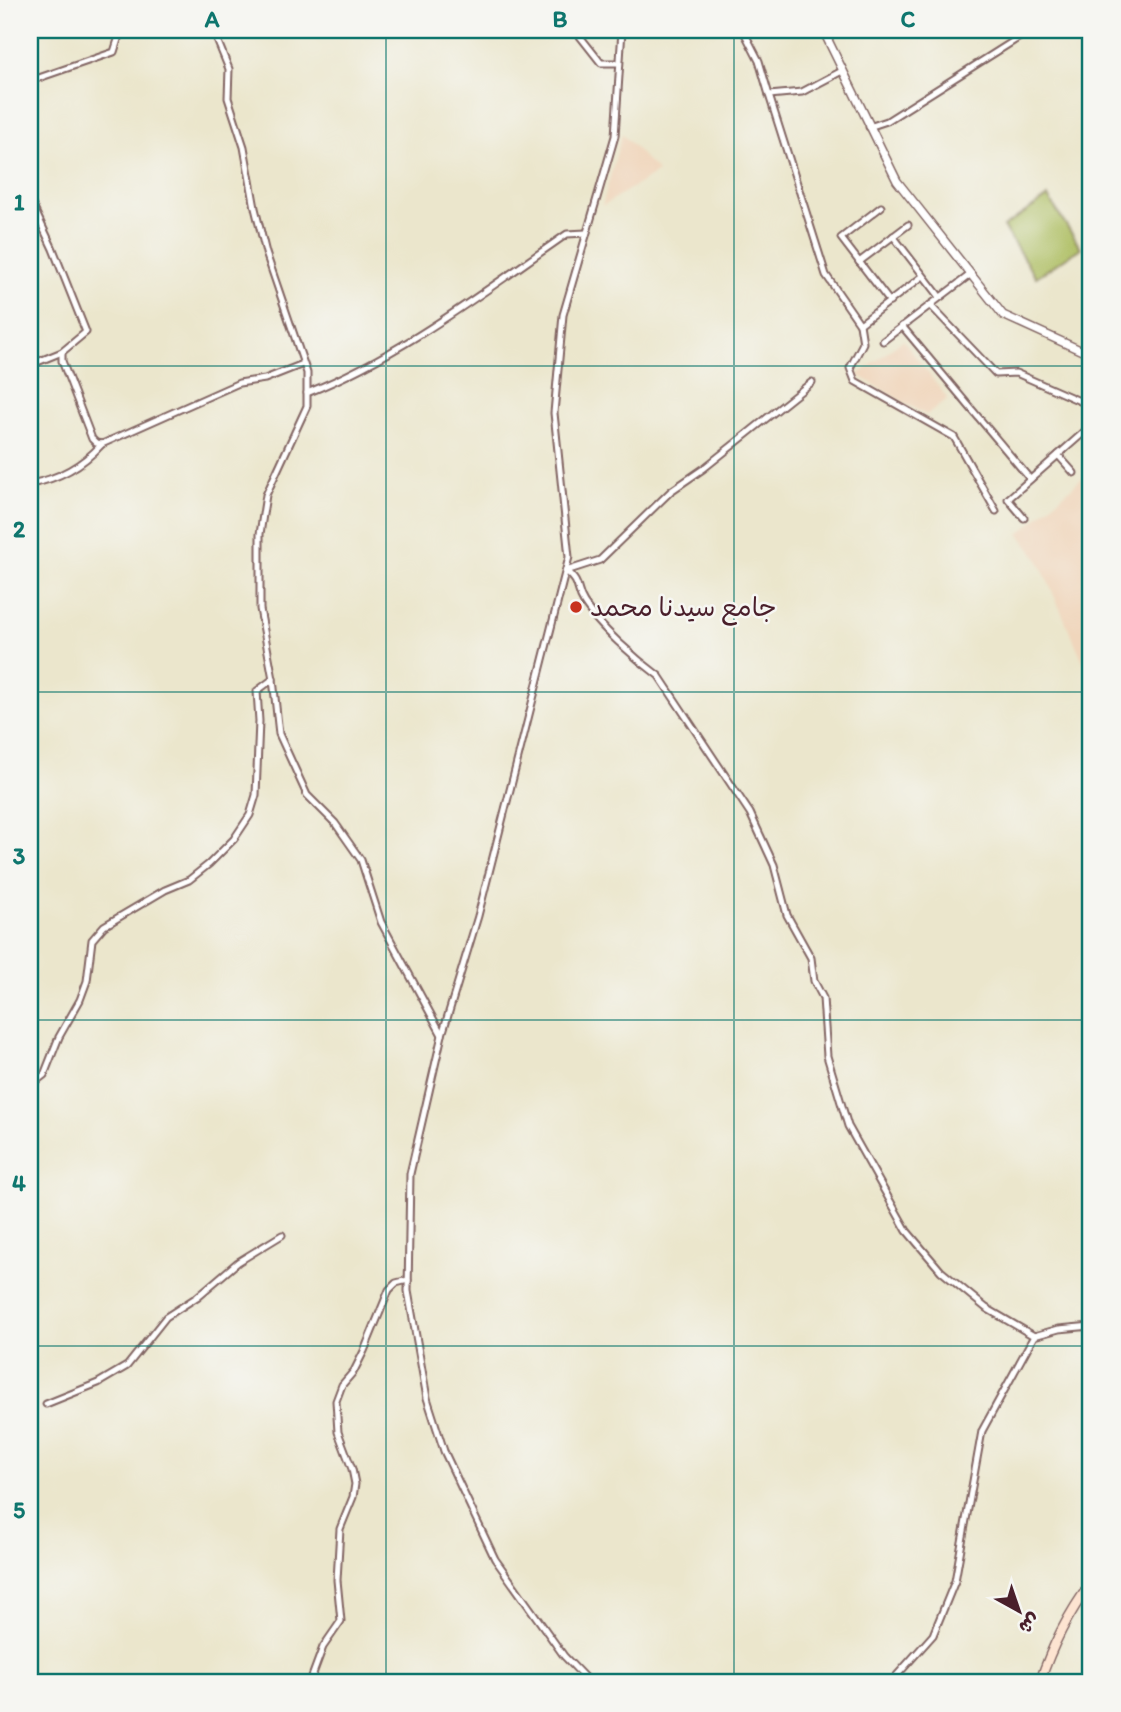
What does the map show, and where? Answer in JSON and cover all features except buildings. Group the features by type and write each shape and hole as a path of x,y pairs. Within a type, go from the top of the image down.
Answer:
{"main road":[{"path":"1040,1682 1049,1653 1062,1626 1091,1583"}],"street":[{"path":"30,81 114,52 121,30"},
{"path":"213,30 229,69 228,98 244,147 266,253 306,373 307,407 266,495 260,534 260,609 273,679 279,734 307,795 335,823 361,860 381,922 442,1035"},
{"path":"575,30 601,63 618,63"},
{"path":"589,1682 564,1656 495,1559 444,1451 427,1398 408,1280 410,1174 442,1035 478,916 569,557 554,413 563,316 615,136 622,30"},
{"path":"743,30 759,61 826,275 860,324 863,343 850,368 855,382 954,437 996,511"},
{"path":"823,30 897,181 1003,315 1091,355"},
{"path":"1010,30 1016,39"},
{"path":"869,127 887,121 1031,30"},
{"path":"769,95 802,92 842,71"},
{"path":"30,200 86,332 62,352 30,365"},
{"path":"881,207 841,238 890,302"},
{"path":"859,262 908,225"},
{"path":"307,393 345,378 408,343 567,234 586,233"},
{"path":"893,236 940,297"},
{"path":"883,341 971,274"},
{"path":"860,324 923,276"},
{"path":"930,305 996,374 1016,373 1091,406"},
{"path":"902,326 1030,480"},
{"path":"62,352 62,361 92,439 102,444"},
{"path":"30,484 43,482 68,471 102,444 239,383 265,379 303,364"},
{"path":"566,571 600,560 671,491 703,469 812,382"},
{"path":"1024,518 1008,499 1091,426"},
{"path":"1058,455 1074,473"},
{"path":"566,571 577,580 583,602 639,662 659,676 750,814 774,865 787,915 811,958 814,982 823,998 827,1056 848,1126 907,1231 941,1271 986,1308 1034,1336"},
{"path":"30,1086 44,1075 59,1037 80,1000 88,981 92,940 104,926 131,908 189,880 234,839 250,816 256,795 259,721 257,691 273,679"},
{"path":"46,1404 98,1383 127,1366 166,1317 197,1297 238,1262 282,1235"},
{"path":"310,1682 323,1647 341,1621 337,1580 340,1529 353,1497 355,1484 338,1432 336,1401 342,1384 354,1371 374,1330 389,1290 397,1283 408,1280"},
{"path":"1091,1307 1091,1315"},
{"path":"891,1682 933,1635 955,1581 982,1431 1034,1336 1059,1329 1091,1326"}],"shaded area":[{"path":"622,134 658,172 602,206"},
{"path":"903,340 948,399 926,415 858,375"},
{"path":"1091,470 1091,679 1038,559 1019,534"}],"green space":[{"path":"1048,197 1081,248 1036,277 1003,227"}],"place":[{"name":"جامع سيدنا محمد","path":"576,607"}]}
